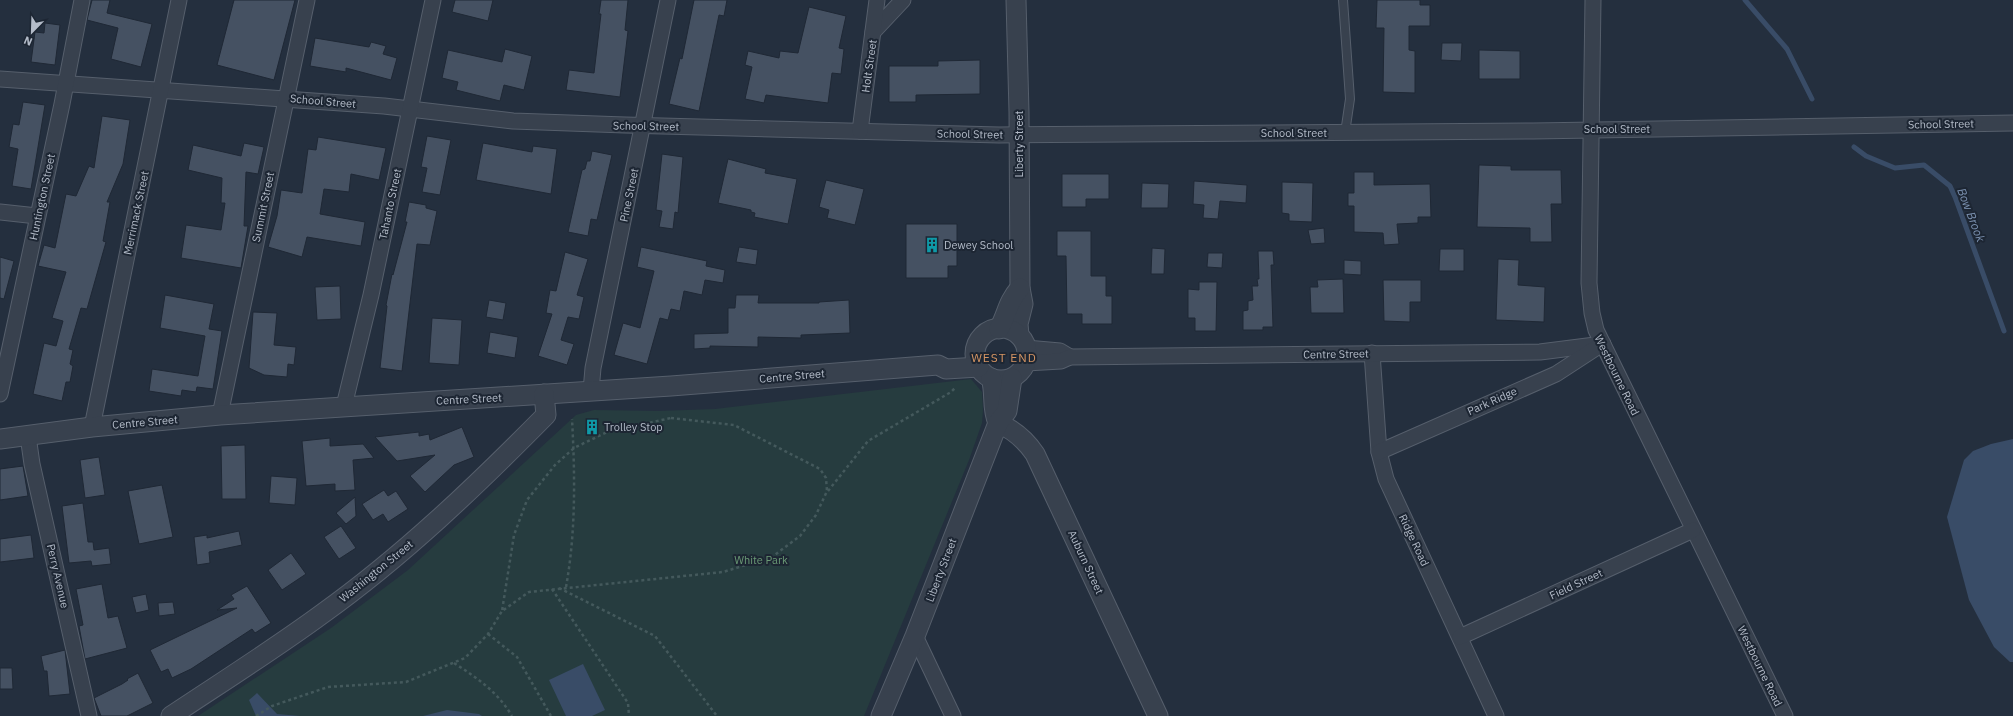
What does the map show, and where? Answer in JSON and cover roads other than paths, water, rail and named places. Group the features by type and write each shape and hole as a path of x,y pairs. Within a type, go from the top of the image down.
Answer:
{"street":[{"name":"Huntington Street","path":"0,394 66,84 82,0"},
{"name":"Merrimack Street","path":"92,427 179,0"},
{"name":"Summit Street","path":"220,415 306,0"},
{"name":"Tahanto Street","path":"344,406 371,295 434,0"},
{"name":"Pine Street","path":"591,391 593,368 668,0"},
{"name":"Holt Street","path":"860,131 877,0"},
{"path":"874,32 903,0"},
{"name":"Liberty Street","path":"1016,0 1020,288 1023,304 1018,324 1024,349"},
{"name":"Westbourne Road","path":"1593,0 1589,282 1592,313 1596,330 1785,716"},
{"name":"School Street","path":"0,79 161,91 286,98 513,121 643,126 1019,135 1345,133 1592,129 1677,130 2013,123"},
{"path":"0,212 38,216"},
{"path":"999,329 1005,319 1010,299 1020,288"},
{"path":"985,372 1005,380 1018,374 1024,349 1013,332 999,329 986,334 977,346 976,353 985,372 994,388 993,412 998,423"},
{"name":"Centre Street","path":"1024,349 1060,351 1070,357 1540,352 1602,344"},
{"name":"Park Ridge","path":"1379,452 1556,374 1602,344"},
{"name":"Centre Street","path":"938,365 942,359 970,353 977,346"},
{"name":"Ridge Road","path":"1372,354 1379,452 1386,479 1496,716"},
{"name":"Centre Street","path":"0,439 92,427 220,415 671,386 938,365 946,369 985,372"},
{"name":"Liberty Street","path":"882,716 915,636 998,423 1007,411 1012,378"},
{"name":"Washington Street","path":"171,716 322,614 396,556 451,506 546,415 544,394"},
{"name":"Auburn Street","path":"998,423 1010,428 1022,438 1035,454 1158,716"},
{"name":"Perry Avenue","path":"28,436 34,472 90,716"},
{"name":"Field Street","path":"1460,637 1693,530"},
{"path":"915,636 953,716"}],"lane":[{"path":"1343,0 1350,99 1345,133"}],"water":[{"path":"2013,439 2013,662 2010,662 1994,647 1969,600 1947,517 1964,460 1973,451 1991,444"},
{"path":"583,664 605,710 592,716 566,716 549,680"},
{"path":"257,693 277,714 300,716 256,716 249,700"},
{"path":"447,710 479,714 482,716 423,716"}],"waterway":[{"name":"Bow Brook","path":"1745,0 1787,49 1812,99"},
{"name":"Bow Brook","path":"1854,147 1866,156 1895,168 1924,165 1950,186 2004,331"}],"place":[{"name":"Dewey School","path":"932,245"},
{"name":"Trolley Stop","path":"592,427"}],"district":[{"name":"WEST END","path":"1004,358"}],"park label":[{"name":"White Park","path":"761,560"}]}
